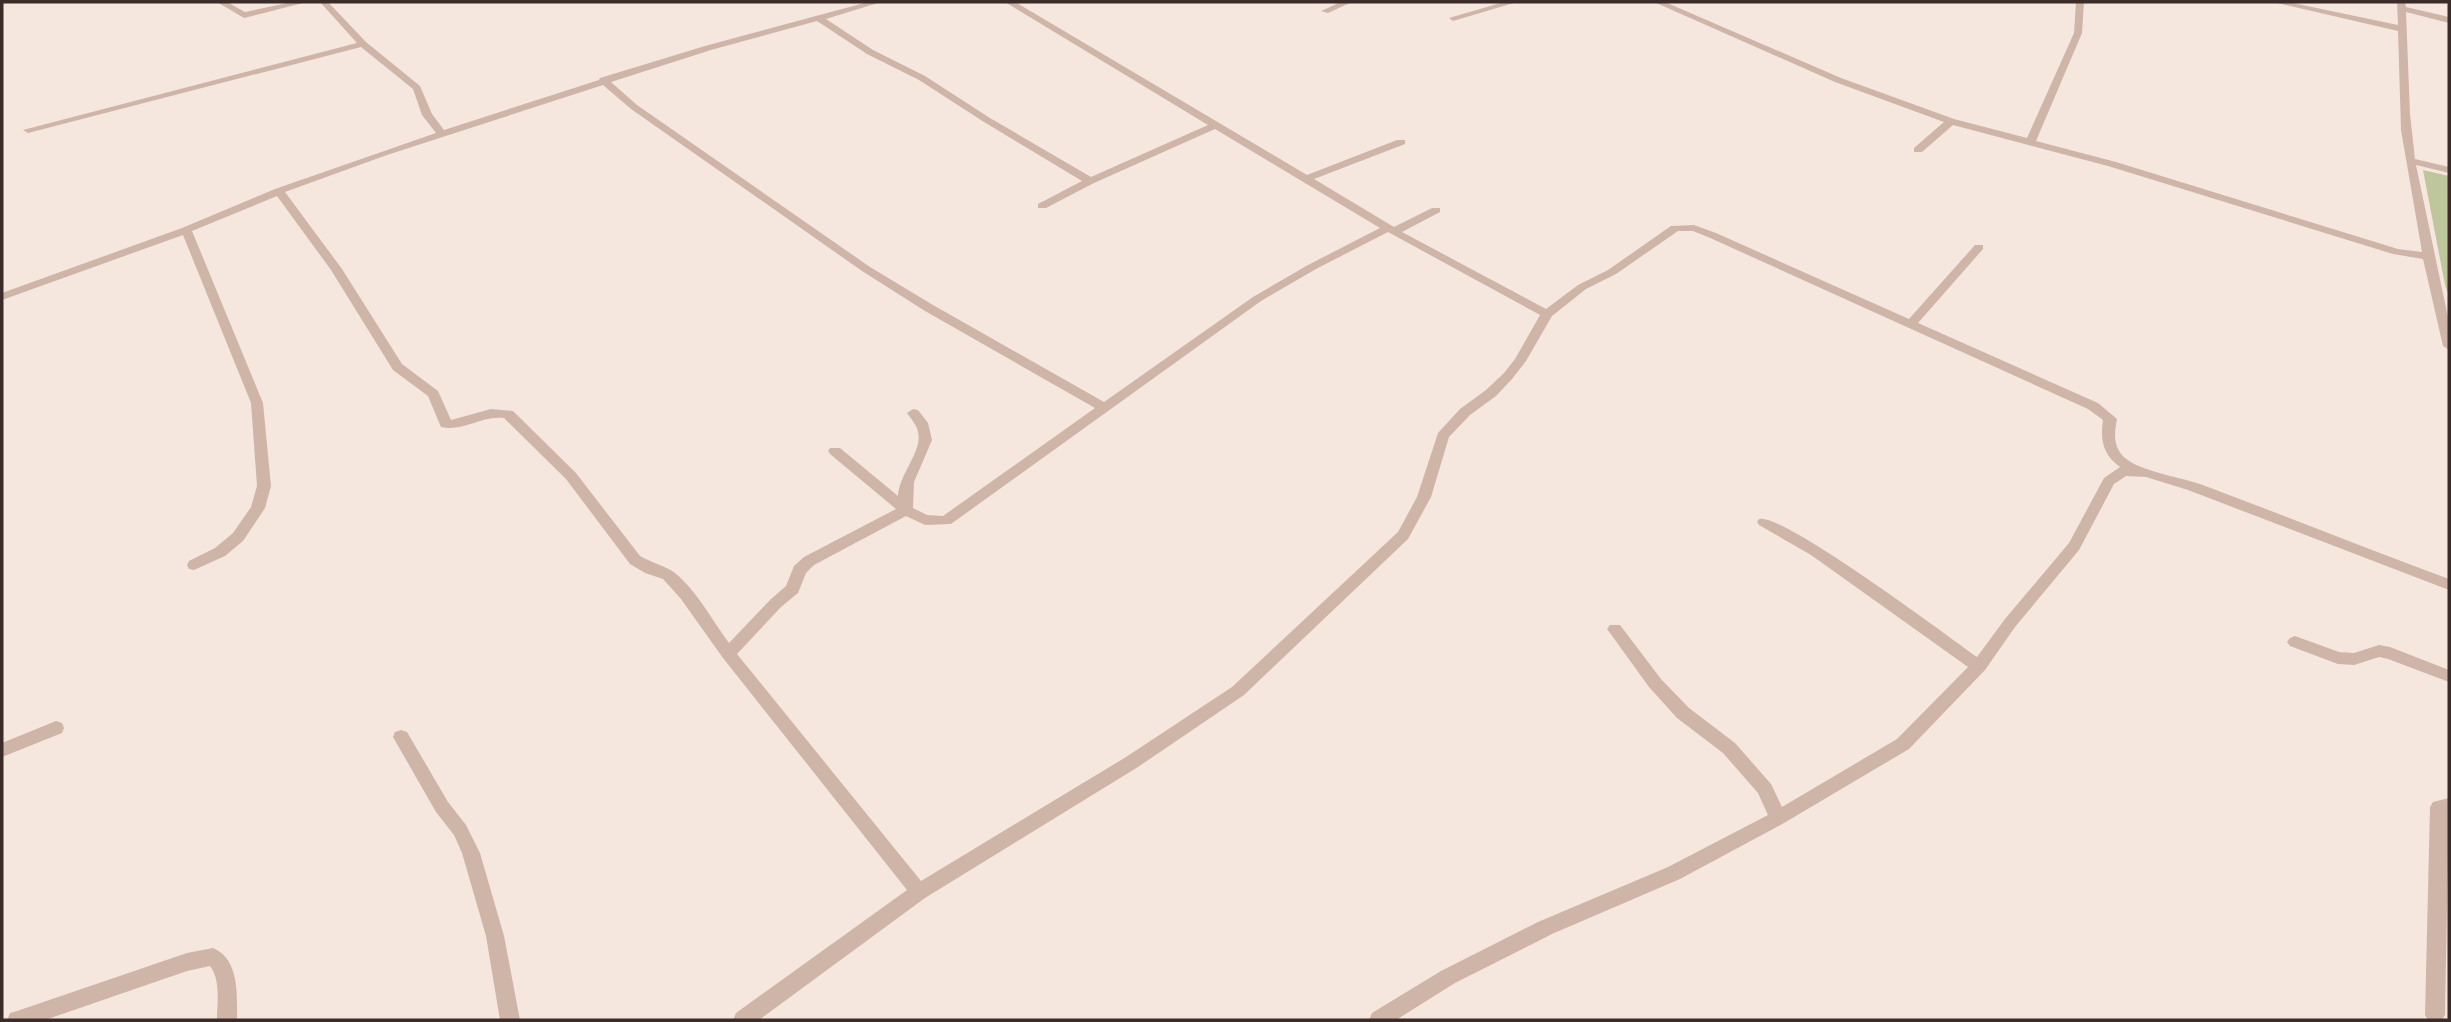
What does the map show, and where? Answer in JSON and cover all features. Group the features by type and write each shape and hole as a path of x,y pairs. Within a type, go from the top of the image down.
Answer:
{"street":[{"path":"221,2 244,15 303,2"},
{"path":"324,2 363,44 417,88 427,115 442,134"},
{"path":"835,2 845,9"},
{"path":"2,297 186,230 278,191 442,134 603,80 877,2"},
{"path":"1009,2 1391,229 1547,314"},
{"path":"1325,12 1348,2"},
{"path":"1453,18 1513,2"},
{"path":"1658,2 1838,80 1951,121 2031,141 2398,252 2427,256"},
{"path":"2031,141 2078,33 2080,2"},
{"path":"2277,2 2402,29"},
{"path":"2449,20 2401,5 2410,161 2427,256 2449,346"},
{"path":"819,18 870,52 922,78 1090,181"},
{"path":"28,130 363,44"},
{"path":"603,80 634,107 866,269 929,309 1103,407"},
{"path":"1918,150 1951,121"},
{"path":"1042,206 1090,181 1217,125"},
{"path":"1307,179 1401,142"},
{"path":"2410,161 2449,170"},
{"path":"278,191 336,269 397,367 433,394 446,424 457,424 495,411 508,414 571,476 635,560 668,575 686,594 727,654 919,892"},
{"path":"835,451 906,510 925,520 946,521 1257,299 1312,267 1436,210"},
{"path":"743,1020 919,892 1132,762 1211,711 1254,677 1403,535 1424,497 1443,436 1465,412 1491,393 1508,376 1547,314 1582,287 1612,272 1675,228 1683,227 1712,235 2103,412 2110,419 2106,441 2110,451 2133,470"},
{"path":"186,230 257,404 264,486 258,508 238,537 220,552 194,565"},
{"path":"1910,325 1979,247"},
{"path":"906,510 907,482 926,444 925,430 913,412"},
{"path":"1379,1020 1404,1014 1448,977 1545,928 1674,873 1778,818 1903,744 1979,666 2010,623 2074,546 2109,481 2123,471 2133,470 2193,487 2449,584"},
{"path":"727,654 793,589 799,570 809,561 906,510"},
{"path":"1765,522 1816,551 1979,666"},
{"path":"1615,629 1656,683 1683,713 1729,748 1765,789 1778,818"},
{"path":"2295,642 2338,658 2354,659 2379,651 2390,653 2449,676"},
{"path":"2,750 56,728"},
{"path":"401,737 442,807 460,830 471,853 495,936 510,1020"},
{"path":"2435,1015 2438,819 2439,807 2449,805"},
{"path":"17,1020 127,985 187,962 213,957 222,964 227,988 227,1020"}],"green space":[{"path":"2423,170 2449,176 2449,296 2445,285"}]}
